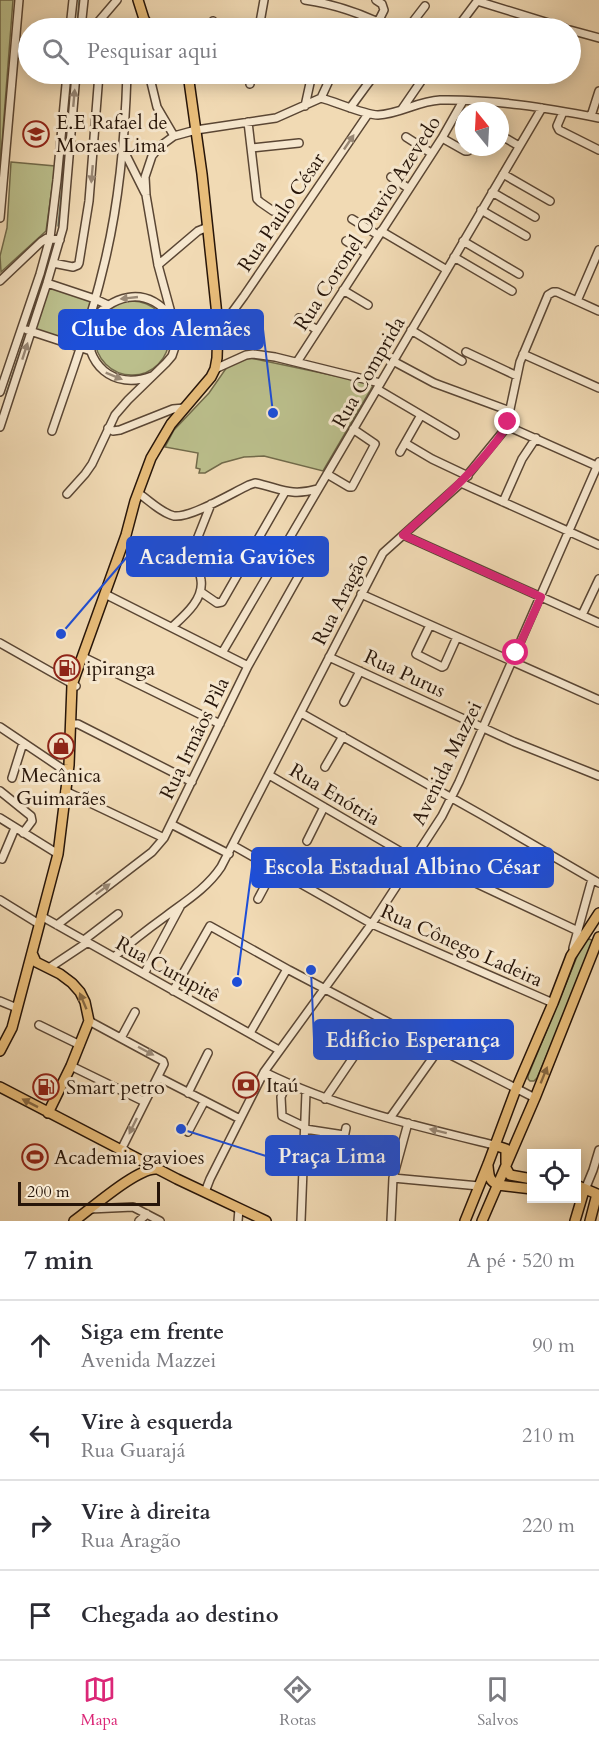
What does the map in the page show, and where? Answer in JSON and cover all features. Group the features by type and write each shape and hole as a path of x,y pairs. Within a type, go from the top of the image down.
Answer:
{"main road":[{"path":"138,0 144,18"},
{"path":"0,1051 9,1035 32,960 58,854 69,768 72,762 74,686 84,659 86,643 126,535 151,458 162,437 215,369 219,340 218,325 189,84"},
{"path":"465,1221 571,956 581,934 599,913"},
{"path":"581,934 593,940 595,947"},
{"path":"482,1221 536,1098 599,937"},
{"path":"32,960 72,983 85,1002 89,1022 48,1113"},
{"path":"0,1087 126,1153 266,1221"},
{"path":"0,1096 11,1094"},
{"path":"504,1119 512,1125 524,1126"},
{"path":"494,1145 506,1149 506,1168 511,1175 527,1178"},
{"path":"126,1153 134,1167 130,1179"},
{"path":"488,1164 490,1180 498,1185 527,1189"},
{"path":"74,1221 130,1179 146,1170 158,1169"},
{"path":"581,1190 598,1195 590,1221"},
{"path":"575,1221 578,1203"}],"street":[{"path":"0,218 19,0"},
{"path":"71,18 73,0"},
{"path":"82,18 84,0"},
{"path":"104,18 117,0"},
{"path":"261,18 264,0"},
{"path":"306,0 324,1 368,18"},
{"path":"376,0 382,4 384,9 380,18"},
{"path":"464,18 477,1 532,18"},
{"path":"416,18 425,6"},
{"path":"581,33 599,38"},
{"path":"0,392 47,283 53,262 57,180 66,84"},
{"path":"0,427 26,330 64,217 75,84"},
{"path":"53,262 73,267 79,263 89,201 98,84"},
{"path":"52,431 95,299 115,214 126,84"},
{"path":"151,84 157,107 174,136"},
{"path":"305,106 310,84"},
{"path":"67,494 92,464 108,428 120,409 172,356 175,347 176,331 158,265 146,195 145,177 152,156 159,147 174,136 196,130 276,118 321,98 327,84"},
{"path":"350,108 368,84"},
{"path":"402,109 419,84"},
{"path":"591,116 599,92"},
{"path":"321,98 368,114 382,115 433,100 542,108 599,118"},
{"name":"Rua Coronel Otavio Azevedo","path":"297,362 442,138 463,101"},
{"name":"Rua Comprida","path":"222,653 542,108"},
{"path":"0,109 10,110"},
{"path":"563,112 557,126 559,130 599,150"},
{"name":"Rua Paulo César","path":"218,325 225,322 244,297 368,114"},
{"path":"248,122 257,199 273,211"},
{"path":"405,137 431,153"},
{"path":"442,138 455,146"},
{"path":"509,140 519,146"},
{"path":"251,148 299,143"},
{"path":"122,148 146,195"},
{"path":"503,174 550,201"},
{"path":"391,177 408,189"},
{"path":"492,192 535,217"},
{"path":"481,210 526,236"},
{"path":"352,219 447,270"},
{"path":"158,265 198,231 208,227"},
{"path":"0,281 41,242 55,239"},
{"path":"346,241 366,254"},
{"path":"464,241 519,274"},
{"path":"577,301 599,250"},
{"path":"454,256 512,291"},
{"path":"47,283 108,305"},
{"path":"343,290 368,305"},
{"name":"Rua Aragão","path":"114,957 215,877 234,846 383,553 468,476 507,426 523,354 550,293 557,292 599,310"},
{"path":"154,375 133,380 116,378 102,370 91,351 87,325 108,305 131,296 156,303 172,319"},
{"path":"156,303 167,298"},
{"path":"299,318 317,330"},
{"path":"26,330 91,351"},
{"path":"411,330 462,362"},
{"path":"466,352 517,376"},
{"path":"215,369 246,355 254,354 297,362 378,386 455,435"},
{"path":"523,354 598,385"},
{"path":"393,361 427,381 510,411"},
{"path":"133,380 138,391"},
{"path":"108,428 120,430 173,409 184,408"},
{"path":"400,452 421,415"},
{"path":"507,426 598,465"},
{"path":"327,474 352,487 375,444 353,429"},
{"path":"503,502 522,459 536,438"},
{"path":"405,443 468,476"},
{"name":"Avenida Mazzei","path":"202,1191 264,1072 372,924 452,799 598,465"},
{"path":"139,494 173,516 194,512 255,483 285,492 305,493 317,489"},
{"path":"461,483 599,545"},
{"path":"201,592 218,603 222,602 285,492"},
{"path":"172,627 187,612 201,592 201,579 192,552 211,504"},
{"path":"403,535 599,623"},
{"name":"Rua Irmãos Pìla","path":"57,925 152,852 164,838 248,666 310,556 309,552 289,540"},
{"path":"582,615 599,579"},
{"path":"105,594 248,666"},
{"path":"361,594 599,700"},
{"path":"430,625 416,652 417,656 425,660 444,666 457,637"},
{"path":"0,643 74,686"},
{"path":"83,657 219,724"},
{"name":"Rua Purus","path":"329,657 540,753 599,776"},
{"path":"344,702 360,671"},
{"path":"301,713 595,881 581,934"},
{"path":"73,724 192,782"},
{"path":"0,727 61,768 69,768"},
{"path":"325,767 343,736"},
{"path":"12,778 23,743"},
{"name":"Rua Enótria","path":"269,775 416,858 581,934"},
{"path":"0,791 31,816 32,821 23,833"},
{"path":"66,791 164,838"},
{"path":"307,840 324,807"},
{"path":"0,818 58,854"},
{"path":"171,824 229,854"},
{"path":"2,858 15,828"},
{"name":"Rua Cônego Ladeira","path":"234,846 372,924 553,1003"},
{"path":"304,885 320,853"},
{"path":"258,899 274,868"},
{"name":"Rua Curupitê","path":"0,900 40,920 57,925 279,1050"},
{"path":"144,974 182,905"},
{"path":"49,968 118,914"},
{"path":"173,990 210,926 287,969 536,1098"},
{"path":"250,1034 287,969"},
{"path":"0,1001 17,1008"},
{"path":"121,1038 135,1012"},
{"path":"325,1099 380,1018"},
{"path":"89,1022 160,1059 164,1064 145,1101 126,1153"},
{"path":"39,1025 80,1045"},
{"path":"390,1118 439,1049"},
{"path":"188,1094 208,1053"},
{"path":"71,1066 145,1101"},
{"path":"264,1072 325,1099 494,1145"},
{"path":"158,1077 240,1119"},
{"path":"286,1083 280,1097 282,1116 305,1128 345,1132 343,1143"},
{"path":"301,1221 306,1092"},
{"path":"188,1132 204,1102"},
{"path":"391,1221 393,1178 408,1123"},
{"path":"581,1188 593,1170 599,1150"},
{"path":"303,1165 349,1169"},
{"path":"393,1178 479,1186"},
{"path":"90,1209 133,1207 160,1221"},
{"path":"238,1221 239,1209"},
{"path":"139,1221 147,1214"}],"green space":[{"path":"0,0 13,0 0,169"},
{"path":"11,162 55,166 46,231 1,272 0,256 7,228"},
{"path":"49,287 92,300 77,343 35,329"},
{"path":"132,301 153,307 163,317 169,338 163,359 153,369 132,375 111,369 101,359 95,338 101,317 111,307"},
{"path":"246,357 374,384 323,471 264,456 244,457 222,463 205,473 199,473 200,469 196,468 198,453 165,447 174,430 209,393 227,367"},
{"path":"589,939 594,945 537,1078 530,1081 528,1076 583,942"}],"waterway":[{"path":"78,18 79,0"},
{"path":"58,226 72,84"},
{"path":"29,323 54,242"},
{"path":"6,394 25,337"}],"place":[{"name":"E.E Rafael de Moraes Lima","path":"36,134"},
{"name":"Clube dos Alemães","path":"273,413"},
{"name":"Academia Gaviões","path":"61,634"},
{"name":"ipiranga","path":"67,668"},
{"name":"Mecânica Guimarães","path":"61,746"},
{"name":"Edifício Esperança","path":"311,970"},
{"name":"Escola Estadual Albino César","path":"237,982"},
{"name":"Itaú","path":"246,1085"},
{"name":"Smart petro","path":"46,1087"},
{"name":"Praça Lima","path":"181,1129"},
{"name":"Academia gavioes","path":"35,1157"}],"route":[{"path":"508,422 494,445 468,476 403,535 541,597 516,653"}]}
